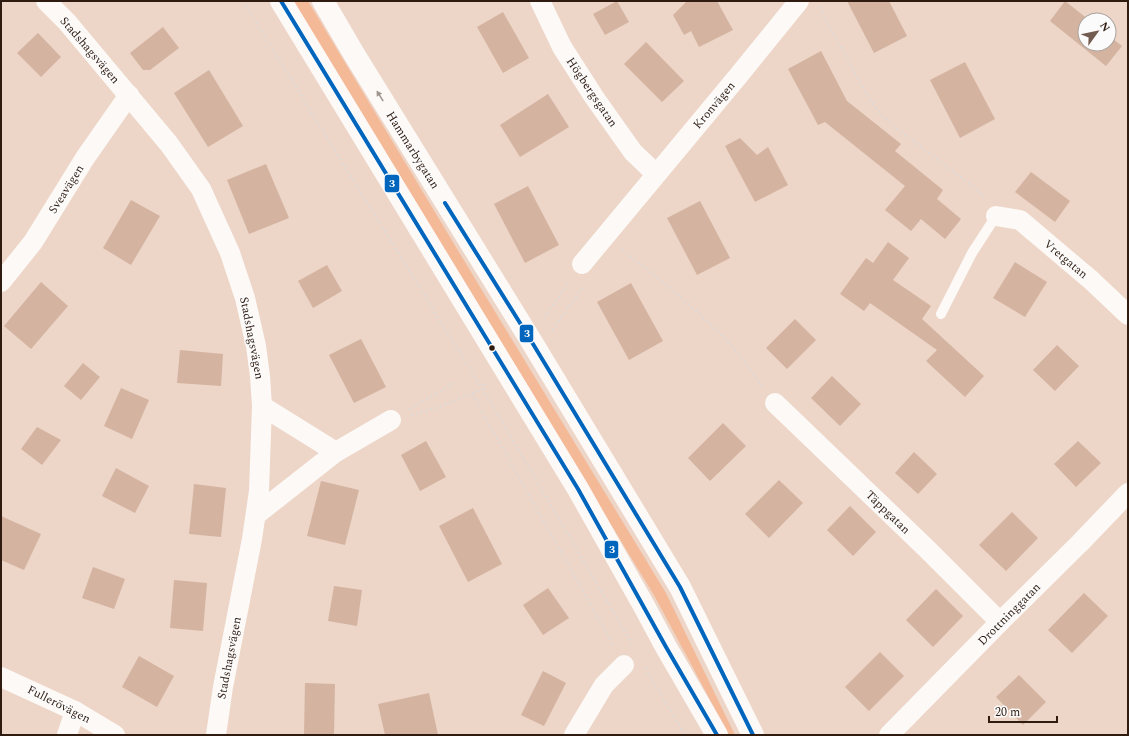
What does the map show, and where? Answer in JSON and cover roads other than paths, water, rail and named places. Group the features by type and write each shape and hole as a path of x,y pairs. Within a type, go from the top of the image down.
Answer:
{"main road":[{"path":"281,1 578,489 717,735"},
{"name":"Hammarbygatan","path":"323,1 680,587 754,735"}],"street":[{"name":"Stadshagsvägen","path":"46,1 67,22 129,95 169,144 200,188 230,253 245,298 256,346 260,376 262,406 259,491 252,539 223,686 216,735"},
{"name":"Högbergsgatan","path":"540,1 562,47 594,97 634,152 656,174"},
{"name":"Kronvägen","path":"582,264 799,1"},
{"name":"Sveavägen","path":"1,282 33,242 85,158 129,95"},
{"name":"Vretgatan","path":"996,216 1020,220 1091,280 1128,315"},
{"name":"Täppgatan","path":"775,403 927,549 1000,622"},
{"path":"262,406 336,452"},
{"path":"256,515 336,452 392,420"},
{"name":"Drottninggatan","path":"889,735 1128,493"},
{"path":"574,735 604,685 634,659"},
{"name":"Fullerövägen","path":"1,677 75,711 115,735"},
{"path":"67,735 75,711"}],"lane":[{"path":"941,314 972,253 996,216"}]}
